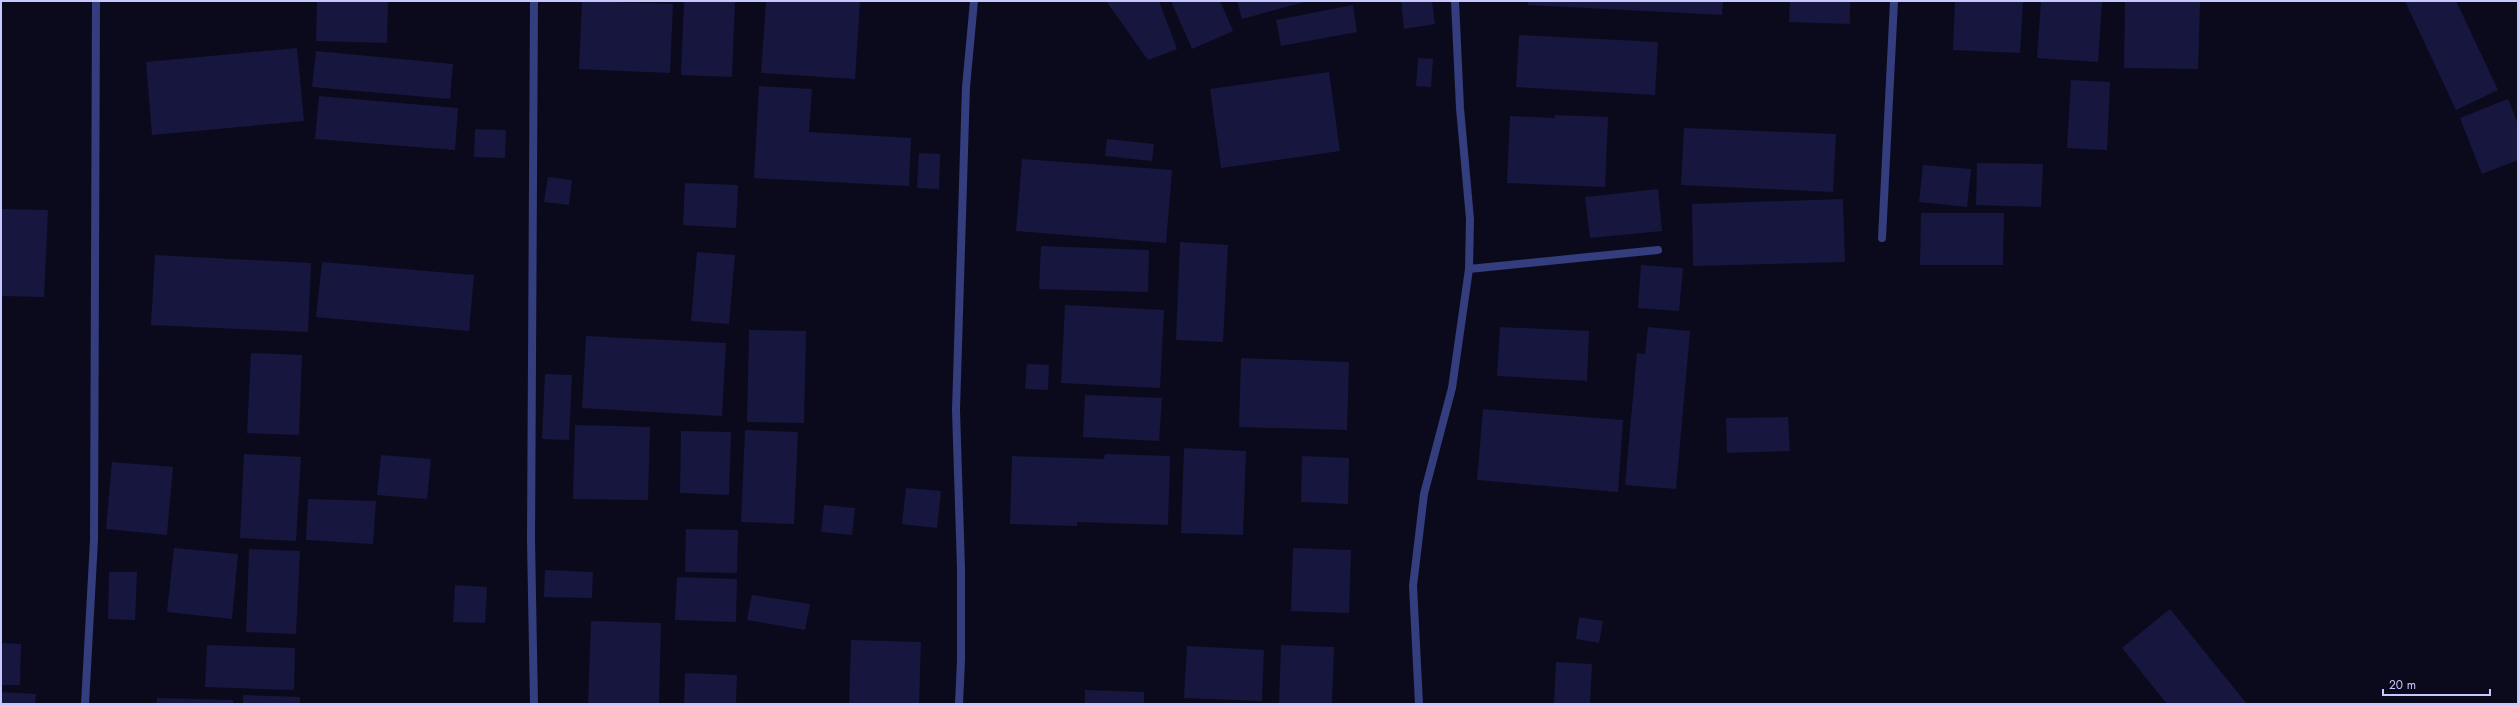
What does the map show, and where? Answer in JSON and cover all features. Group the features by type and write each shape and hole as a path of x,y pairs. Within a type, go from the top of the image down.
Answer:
{"street":[{"path":"85,704 94,540 96,1"},
{"path":"534,1 530,540 534,704"},
{"path":"958,704 961,614 956,410 966,87 974,1"},
{"path":"1419,704 1413,586 1424,494 1452,388 1469,269 1470,220 1460,108 1455,1"},
{"path":"1882,238 1894,1"},
{"path":"1469,269 1658,250"}],"building":[{"path":"317,1 388,1 387,43 316,41"},
{"path":"582,1 673,4 670,73 579,69"},
{"path":"684,1 735,1 732,77 681,75"},
{"path":"766,1 860,2 855,79 761,73"},
{"path":"1106,1 1159,1 1177,49 1148,60"},
{"path":"1171,1 1220,1 1233,31 1192,49"},
{"path":"1237,1 1308,1 1242,19"},
{"path":"1401,1 1432,1 1435,24 1404,29"},
{"path":"1528,1 1723,1 1722,15 1528,5"},
{"path":"1790,1 1850,1 1850,24 1789,22"},
{"path":"1955,1 2023,1 2020,53 1953,50"},
{"path":"2041,1 2102,2 2098,62 2037,58"},
{"path":"2125,1 2200,1 2198,69 2124,68"},
{"path":"2405,1 2456,1 2498,90 2456,110"},
{"path":"1353,5 1357,32 1281,46 1276,20"},
{"path":"1519,35 1658,42 1655,95 1516,87"},
{"path":"297,48 304,121 152,135 146,62"},
{"path":"316,51 453,64 450,99 312,87"},
{"path":"1418,58 1433,59 1431,87 1416,86"},
{"path":"1329,72 1340,151 1221,168 1210,89"},
{"path":"2071,80 2110,82 2107,150 2067,148"},
{"path":"759,86 812,89 809,132 911,138 909,186 754,178"},
{"path":"319,96 458,108 455,150 315,139"},
{"path":"2508,99 2518,124 2518,160 2482,174 2460,118"},
{"path":"1554,115 1608,117 1605,187 1507,183 1510,116 1555,118"},
{"path":"1684,128 1836,134 1833,192 1681,185"},
{"path":"475,129 506,130 505,158 474,157"},
{"path":"1107,139 1154,144 1152,161 1105,156"},
{"path":"919,153 940,154 939,189 917,188"},
{"path":"1022,159 1172,170 1166,243 1016,231"},
{"path":"1977,163 2043,164 2041,207 1976,205"},
{"path":"1923,165 1971,169 1967,207 1919,202"},
{"path":"548,177 572,180 569,205 544,202"},
{"path":"685,183 738,185 736,228 683,225"},
{"path":"1658,189 1662,231 1590,238 1585,197"},
{"path":"1843,199 1845,262 1693,266 1692,204"},
{"path":"1,209 48,210 44,297 1,296"},
{"path":"1921,213 2004,213 2003,265 1920,265"},
{"path":"1180,242 1228,245 1223,342 1176,340"},
{"path":"1041,246 1149,250 1148,292 1039,289"},
{"path":"697,252 735,255 729,324 691,321"},
{"path":"155,255 311,263 308,332 151,325"},
{"path":"322,262 474,275 469,331 316,317"},
{"path":"1641,265 1683,268 1679,311 1638,308"},
{"path":"1065,305 1164,310 1160,388 1061,383"},
{"path":"1500,327 1589,331 1587,381 1497,376"},
{"path":"1648,327 1690,331 1676,489 1625,485 1637,353 1645,354"},
{"path":"749,330 806,331 804,423 747,422"},
{"path":"586,336 726,343 722,416 582,408"},
{"path":"251,353 302,355 299,435 247,433"},
{"path":"1241,358 1349,362 1347,430 1239,427"},
{"path":"1027,364 1049,365 1048,390 1025,389"},
{"path":"545,374 572,375 569,440 542,439"},
{"path":"1085,395 1162,398 1159,441 1083,437"},
{"path":"1483,409 1623,420 1618,492 1477,480"},
{"path":"1788,417 1790,451 1727,453 1726,418"},
{"path":"575,425 650,427 648,500 573,499"},
{"path":"745,430 798,432 794,524 741,522"},
{"path":"681,431 731,432 729,495 680,493"},
{"path":"1184,448 1246,451 1243,535 1181,533"},
{"path":"244,454 301,457 296,541 240,538"},
{"path":"1105,454 1170,456 1168,525 1077,522 1077,526 1010,524 1012,456 1104,459"},
{"path":"381,455 431,459 427,499 377,495"},
{"path":"1302,456 1349,458 1348,504 1301,502"},
{"path":"112,462 173,467 167,535 106,529"},
{"path":"906,488 941,491 937,528 902,524"},
{"path":"308,499 376,501 373,544 306,540"},
{"path":"824,505 855,508 852,535 821,532"},
{"path":"686,529 738,530 737,573 685,572"},
{"path":"174,548 238,554 232,619 167,612"},
{"path":"1293,548 1351,550 1349,613 1291,611"},
{"path":"249,549 300,551 296,634 246,632"},
{"path":"545,570 593,572 592,598 544,597"},
{"path":"109,572 137,572 135,620 108,619"},
{"path":"677,577 737,579 736,622 675,620"},
{"path":"455,585 487,587 485,623 453,622"},
{"path":"752,595 810,604 805,630 747,620"},
{"path":"2170,609 2247,704 2167,704 2122,648"},
{"path":"1579,617 1603,621 1599,643 1576,639"},
{"path":"591,621 661,623 659,704 588,704"},
{"path":"851,640 921,642 919,704 849,704"},
{"path":"1,643 21,644 20,685 1,685"},
{"path":"207,645 295,648 294,690 205,687"},
{"path":"1281,645 1334,647 1332,704 1279,704"},
{"path":"1187,646 1264,650 1262,701 1184,698"},
{"path":"1556,662 1592,664 1590,704 1554,704"},
{"path":"685,673 737,675 736,704 684,704"},
{"path":"1085,690 1144,692 1144,704 1085,704"},
{"path":"1,692 36,694 35,704 1,704"},
{"path":"243,695 300,697 300,704 243,704"},
{"path":"157,698 233,700 233,704 157,704"}]}
